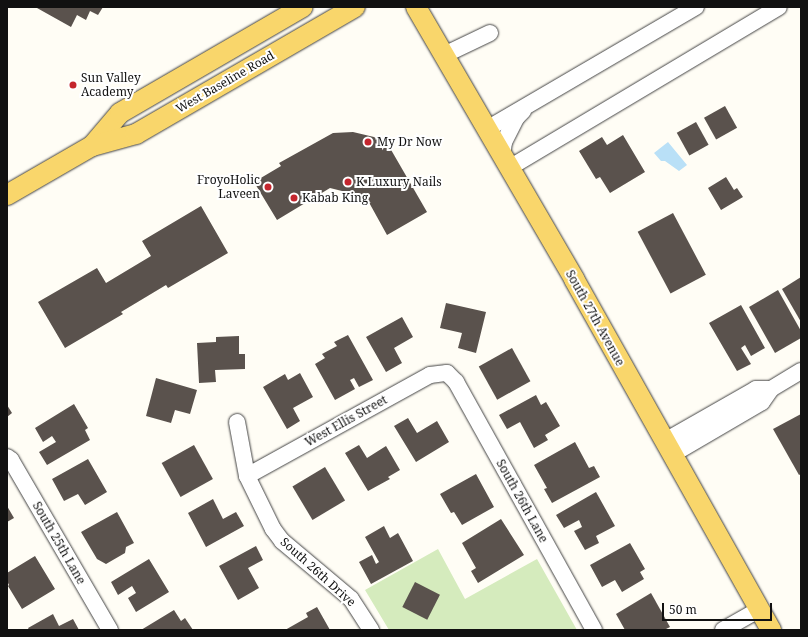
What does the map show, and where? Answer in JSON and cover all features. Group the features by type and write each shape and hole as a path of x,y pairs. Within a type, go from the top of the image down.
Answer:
{"main road":[{"name":"West Baseline Road","path":"92,146 120,113 303,7"},
{"name":"West Baseline Road","path":"7,195 92,146 136,134 355,7"},
{"name":"South 27th Avenue","path":"416,7 669,448 771,630"}],"street":[{"path":"487,129 696,7"},
{"path":"528,105 516,118 504,142 506,162 779,7"},
{"path":"444,55 490,33"},
{"path":"669,448 733,411 762,402 771,389 801,371"},
{"name":"West Ellis Street","path":"247,476 430,375 447,373"},
{"name":"South 26th Lane","path":"447,373 456,382 594,630"},
{"name":"South 26th Drive","path":"236,422 247,476 267,519 282,541 351,599 371,630"},
{"name":"South 25th Lane","path":"7,457 11,460 110,630"},
{"path":"723,630 760,609"}],"green space":[{"path":"438,549 465,599 537,559 577,630 389,630 365,590"}],"water":[{"path":"668,142 687,165 679,171 665,161 661,161 654,153"}],"building":[{"path":"103,7 98,15 90,11 86,20 77,15 71,27 37,8"},
{"path":"725,106 737,128 716,140 704,118"},
{"path":"696,122 709,145 689,155 677,133"},
{"path":"353,132 374,137 390,148 427,212 387,235 366,197 330,188 277,220 254,182 281,166 279,163 333,133"},
{"path":"623,135 645,172 610,193 600,177 596,179 579,151 602,137 607,145"},
{"path":"726,177 734,190 737,188 743,197 721,210 708,188"},
{"path":"201,206 228,253 168,288 166,285 121,312 123,314 65,348 38,302 97,268 106,283 151,256 142,241"},
{"path":"673,213 706,275 671,294 638,232"},
{"path":"801,277 801,322 782,289"},
{"path":"778,290 801,331 801,338 775,353 749,307"},
{"path":"446,303 486,312 476,353 458,348 462,333 440,328"},
{"path":"741,305 765,348 751,356 745,345 741,348 751,364 737,371 709,323"},
{"path":"402,317 413,337 394,348 402,363 386,372 366,337"},
{"path":"348,335 373,380 359,387 354,378 350,380 355,389 335,400 315,364 325,358 322,354 337,346 334,342"},
{"path":"239,336 239,354 245,354 245,369 215,370 216,382 199,383 197,343 216,342 216,337"},
{"path":"512,348 530,381 497,400 479,366"},
{"path":"300,373 313,397 293,408 300,421 287,429 263,387 285,374 288,380"},
{"path":"156,378 197,390 190,414 175,410 171,423 146,416"},
{"path":"536,395 541,405 546,402 560,426 545,435 548,440 534,448 520,422 507,429 499,415"},
{"path":"74,404 88,428 85,430 90,440 47,465 39,452 56,442 52,436 43,442 35,428"},
{"path":"7,405 12,413 7,417"},
{"path":"801,414 801,474 799,475 773,429"},
{"path":"408,418 417,433 437,421 449,442 416,462 394,426"},
{"path":"575,442 589,468 594,466 600,477 552,503 544,489 547,488 534,465"},
{"path":"194,445 213,479 181,497 162,463"},
{"path":"359,445 367,458 386,446 400,470 388,477 390,479 368,491 345,453"},
{"path":"88,459 107,492 85,505 78,494 64,501 52,479"},
{"path":"325,467 345,500 313,520 292,487"},
{"path":"476,474 494,507 462,525 454,512 451,513 440,494"},
{"path":"596,492 615,526 596,536 599,543 585,550 574,531 582,527 579,520 564,528 556,515"},
{"path":"213,499 223,519 236,512 244,526 206,547 188,513"},
{"path":"7,506 14,518 7,522"},
{"path":"117,512 134,543 126,547 125,553 106,564 97,559 81,532"},
{"path":"501,519 524,555 478,583 471,571 476,568 462,543"},
{"path":"384,526 390,538 398,533 413,561 371,584 359,562 372,555 376,564 379,562 365,537"},
{"path":"630,543 645,569 640,572 644,579 622,592 615,580 602,587 590,565"},
{"path":"256,546 263,560 248,568 259,588 238,600 219,566"},
{"path":"35,556 55,589 22,609 8,586 7,573"},
{"path":"149,559 169,592 136,612 128,598 136,593 132,586 118,595 111,582"},
{"path":"415,582 440,595 427,620 402,607"},
{"path":"651,593 670,627 664,630 625,630 616,614"},
{"path":"317,607 330,630 285,630 308,617 306,613"},
{"path":"174,610 181,621 185,618 193,630 141,630"},
{"path":"53,614 59,626 73,619 79,630 29,630 28,628"}],"place":[{"name":"Sun Valley Academy","path":"73,85"},
{"name":"My Dr Now","path":"368,142"},
{"name":"K Luxury Nails","path":"348,182"},
{"name":"FroyoHolic Laveen","path":"268,187"},
{"name":"Kabab King","path":"294,198"}]}
